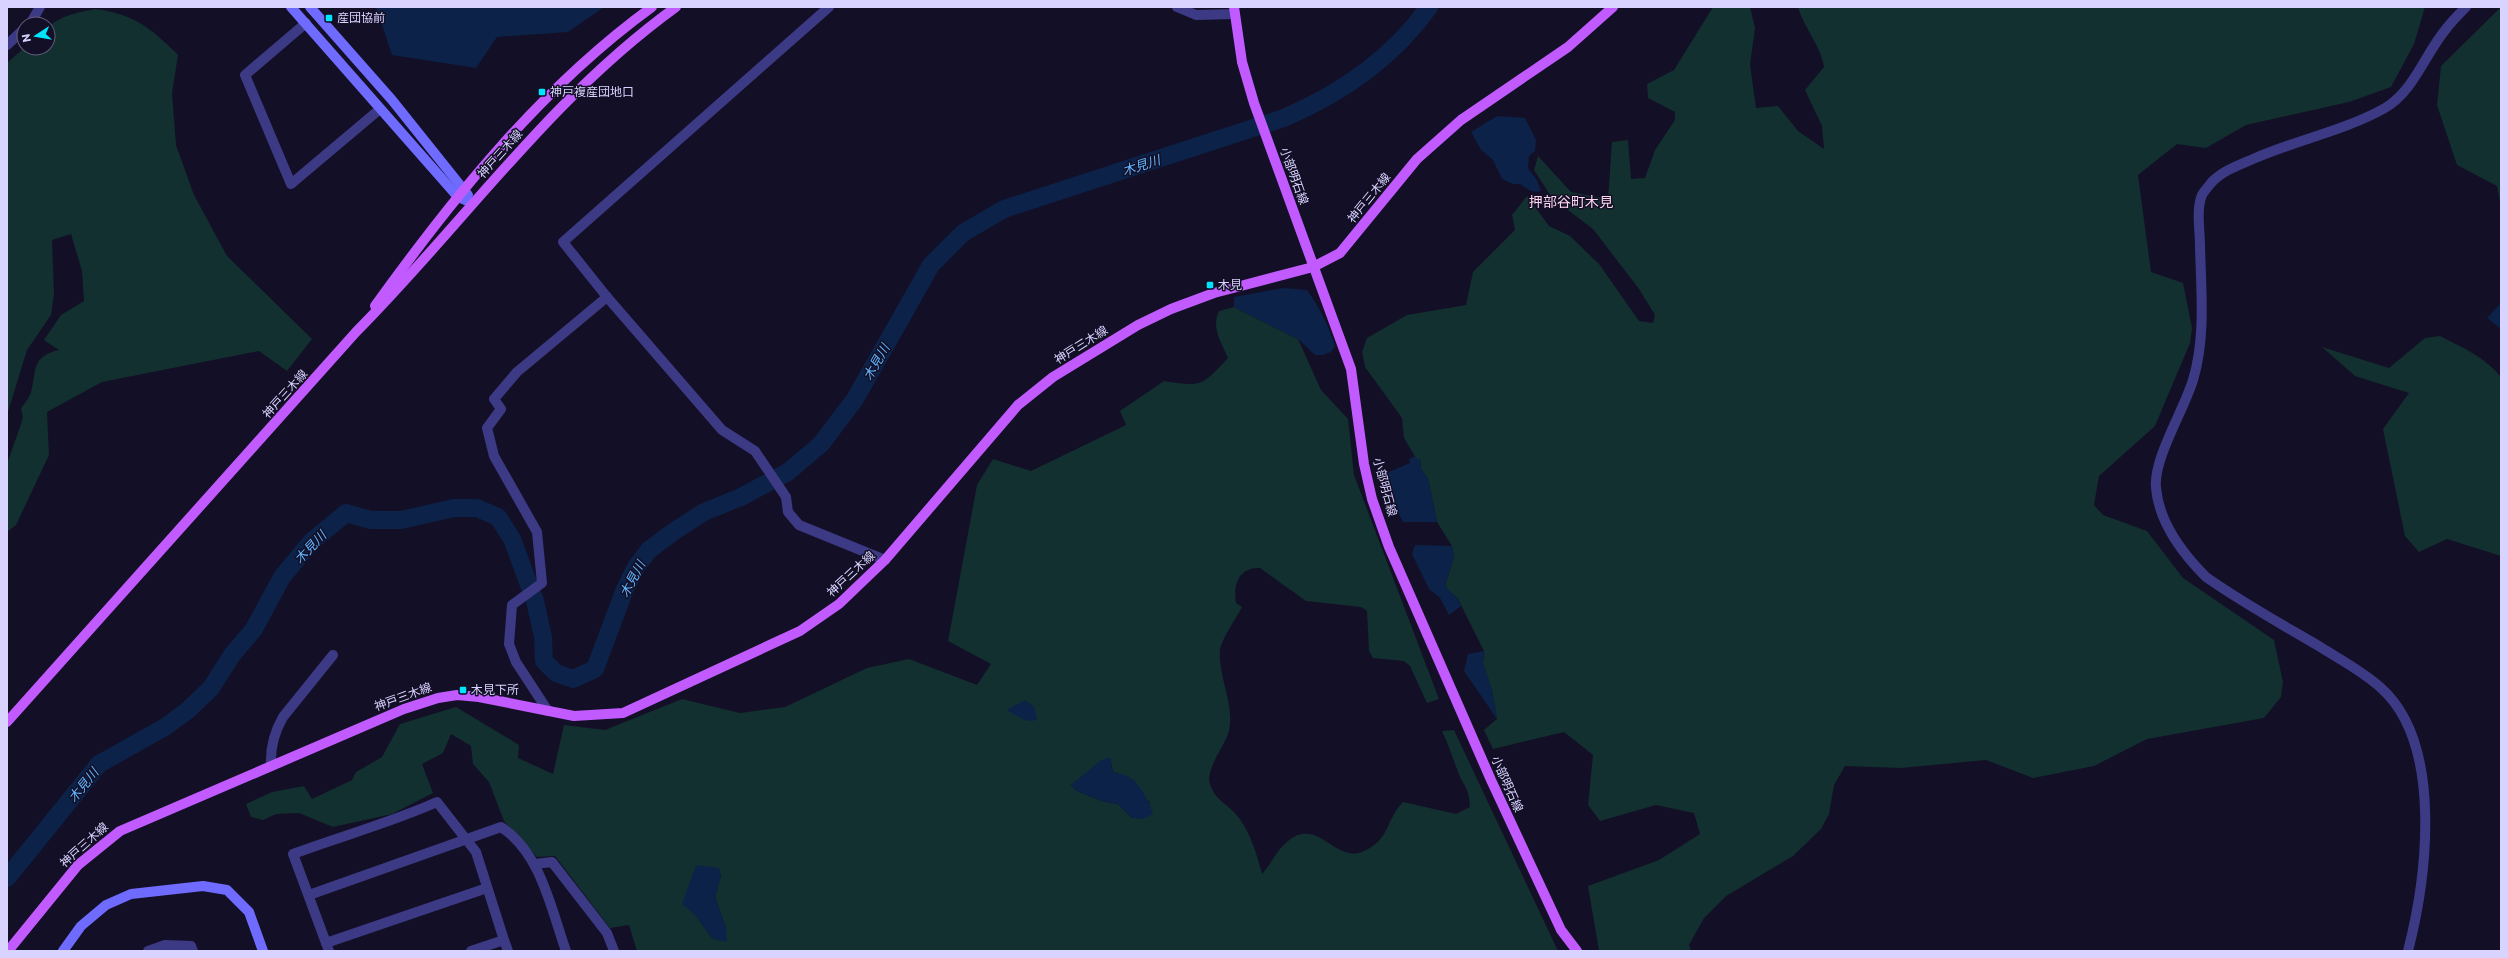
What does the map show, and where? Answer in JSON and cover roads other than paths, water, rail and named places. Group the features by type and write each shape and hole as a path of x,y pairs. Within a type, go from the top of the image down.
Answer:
{"main road":[{"name":"神戸三木線","path":"356,332 461,193 547,96 652,7"},
{"name":"神戸三木線","path":"7,722 356,332 396,292 472,203 556,110 588,79 644,31 676,7"},
{"name":"神戸三木線","path":"8,951 78,865 120,831 397,712 438,698 457,695 478,697 574,716 624,713 800,631 839,604 885,560 1018,405 1053,377 1138,325 1171,309 1214,293 1313,267 1340,253 1417,158 1450,130 1568,47 1613,7"},
{"name":"小部明石線","path":"1234,11 1242,62 1254,103 1351,369 1364,464 1372,499 1389,547 1490,780 1561,930 1577,951"}],"street":[{"path":"35,16 40,7"},
{"path":"292,7 380,109 472,203"},
{"path":"310,7 392,100 461,193"},
{"path":"829,7 563,242 607,297 722,430 755,450 786,497 788,512 799,526 885,560"},
{"path":"1177,7 1196,15 1234,11"},
{"path":"2408,951 2424,860 2426,807 2423,774 2414,743 2400,710 2379,686 2349,664 2206,577 2192,563 2161,513 2156,488 2156,476 2162,455 2184,408 2199,354 2201,312 2200,218 2202,194 2212,182 2233,167 2273,150 2356,122 2387,107 2404,92 2445,29 2466,7"},
{"path":"306,23 245,75 291,184 380,109"},
{"path":"7,44 16,36"},
{"path":"548,711 516,662 509,644 512,605 542,583 537,532 494,456 487,428 501,409 494,399 517,372 607,297"},
{"path":"271,766 270,757 277,727 283,717 332,655"},
{"path":"487,888 328,947 293,854 363,829 398,819 437,802 476,852 508,951"},
{"path":"309,895 468,840 470,837 501,827 512,834 536,864 566,951"},
{"path":"536,864 552,862 607,933 614,951"},
{"path":"63,951 81,926 106,904 131,894 203,886 227,890 249,912 263,951"},
{"path":"471,951 504,940"},
{"path":"148,951 165,945 191,946 193,951"}],"water":[{"path":"376,7 604,7 568,32 497,37 476,68 392,55"},
{"path":"1497,116 1525,118 1536,140 1535,151 1529,156 1528,168 1537,180 1541,191 1535,192 1520,184 1513,184 1502,179 1493,160 1481,150 1471,132"},
{"path":"1283,288 1307,290 1327,324 1335,347 1331,352 1323,355 1315,355 1298,339 1234,307 1234,297"},
{"path":"2501,303 2501,329 2487,318"},
{"path":"1415,456 1417,459 1420,459 1421,469 1428,479 1437,522 1403,522 1385,487 1384,474 1410,463 1409,459"},
{"path":"1415,545 1452,546 1454,558 1445,585 1458,600 1461,606 1449,615 1440,598 1429,589 1412,554"},
{"path":"1484,651 1483,663 1492,690 1497,719 1464,671 1468,654"},
{"path":"1025,700 1034,707 1037,719 1033,721 1018,717 1007,710"},
{"path":"1110,757 1113,772 1127,776 1141,788 1150,804 1153,814 1143,819 1132,818 1118,804 1102,801 1077,791 1071,785 1100,761"},
{"path":"696,865 719,868 721,875 715,897 726,928 727,942 713,939 695,915 682,904"}],"waterway":[{"name":"木見川","path":"7,878 99,764 165,727 187,711 211,688 232,655 254,629 282,577 311,542 346,513 371,520 401,520 454,508 477,508 498,517 512,539 535,601 543,637 544,661 556,673 573,679 595,669 625,589 636,567 649,550 704,512 741,497 788,472 821,444 855,399 931,265 963,233 1004,209 1284,118 1305,108 1346,86 1364,73 1399,43 1415,26 1429,7"}],"place":[{"name":"産団協前","path":"329,18"},
{"name":"神戸複産団地口","path":"542,92"},
{"name":"木見","path":"1210,285"},
{"name":"木見下所","path":"463,690"}],"district":[{"name":"押部谷町木見","path":"1571,202"}]}
